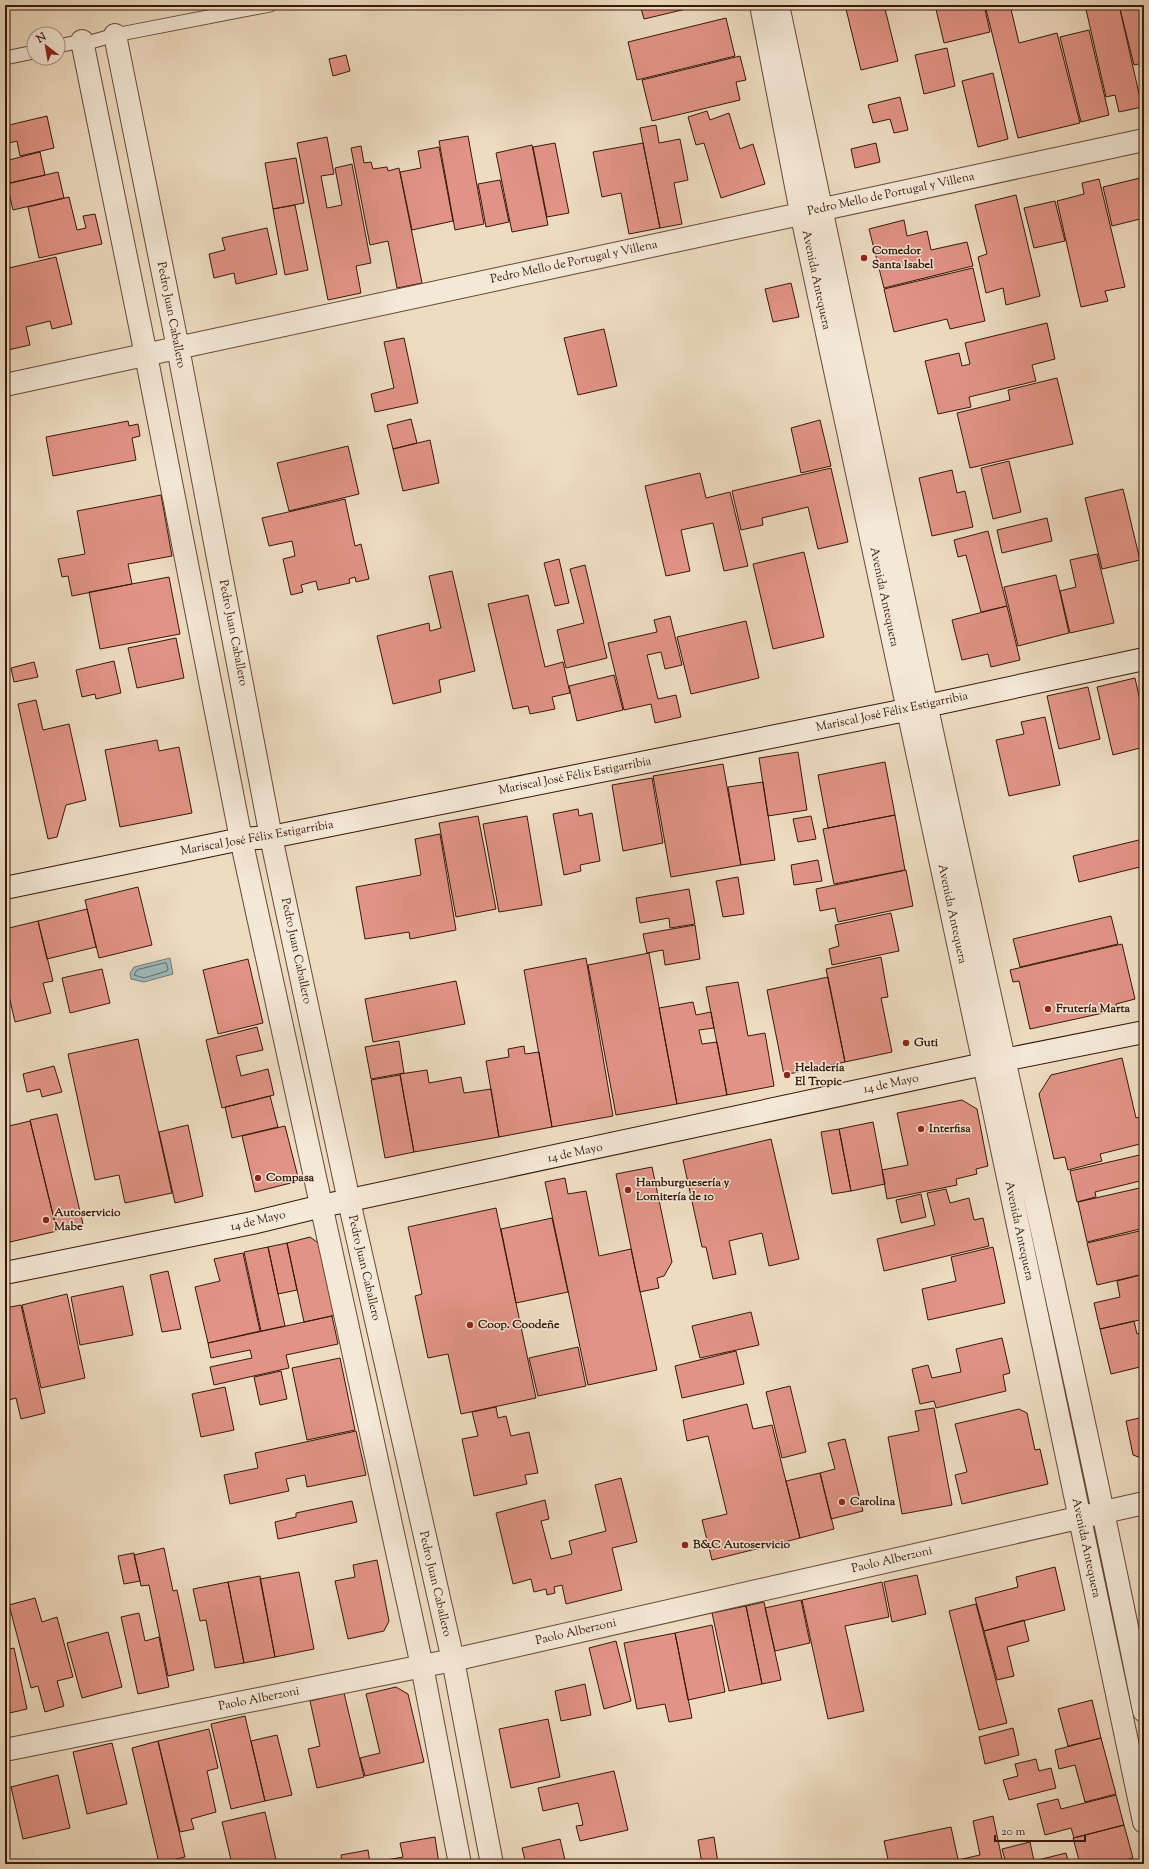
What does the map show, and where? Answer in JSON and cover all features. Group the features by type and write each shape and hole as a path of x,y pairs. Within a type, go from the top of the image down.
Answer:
{"street":[{"name":"Avenida Antequera","path":"761,5 801,212 917,707 994,1062 1104,1512 1144,1711"},
{"name":"Avenida Antequera","path":"778,5 822,208 917,707"},
{"name":"Pedro Juan Caballero","path":"115,34 178,348 271,837 348,1201 453,1660 492,1864"},
{"path":"82,41 146,355 241,839 422,1666 460,1864"},
{"name":"Pedro Mello de Portugal y Villena","path":"5,385 801,212 1144,140"},
{"name":"Mariscal José Félix Estigarribia","path":"5,888 241,839 271,837 917,707 1144,659"},
{"name":"14 de Mayo","path":"5,1273 252,1223 322,1206 994,1062 1144,1032"},
{"name":"Avenida Antequera","path":"994,1062 1080,1517 1144,1822"},
{"name":"Paolo Alberzoni","path":"5,1750 453,1660 1144,1503"}],"lane":[{"path":"66,44 82,41 87,43 115,34 270,5"},
{"path":"5,58 26,54"}],"water":[{"path":"170,958 173,974 144,982 131,979 130,973 134,967"}],"building":[{"path":"640,5 703,5 644,19"},
{"path":"845,5 884,5 898,61 861,70"},
{"path":"896,5 914,5 898,9"},
{"path":"935,5 984,5 990,32 944,43"},
{"path":"985,5 1010,5 1019,43 1057,33 1080,123 1018,138"},
{"path":"1085,5 1119,5 1142,107 1119,112 1115,95 1106,97"},
{"path":"1119,5 1144,5 1144,63 1134,65"},
{"path":"726,18 735,56 637,80 628,42"},
{"path":"1089,30 1109,115 1081,122 1060,37"},
{"path":"947,48 955,86 924,94 915,55"},
{"path":"346,55 350,71 333,76 329,59"},
{"path":"740,56 746,80 736,82 740,100 652,121 642,80"},
{"path":"993,73 1008,139 978,147 962,81"},
{"path":"900,97 908,130 894,133 890,119 873,123 868,105"},
{"path":"707,111 710,120 729,113 740,149 753,144 765,184 721,198 704,143 696,145 688,117"},
{"path":"47,116 54,148 20,156 17,141 5,144 5,126"},
{"path":"656,125 659,143 680,139 688,180 674,183 682,224 660,228 640,128"},
{"path":"468,136 484,224 455,230 439,141"},
{"path":"327,137 334,174 321,176 327,208 342,205 335,168 352,164 371,263 356,266 361,293 328,300 297,143"},
{"path":"555,143 569,213 547,217 533,147"},
{"path":"643,143 660,228 629,234 621,193 602,197 593,152"},
{"path":"876,143 880,162 855,168 851,149"},
{"path":"532,145 548,225 512,232 496,153"},
{"path":"361,146 364,163 371,162 373,169 387,167 388,171 399,168 422,283 397,288 388,241 370,245 351,148"},
{"path":"439,147 453,221 412,230 400,172 421,168 418,151"},
{"path":"40,152 45,175 5,184 5,161"},
{"path":"296,158 304,203 273,209 265,163"},
{"path":"58,172 64,198 13,210 7,184"},
{"path":"1144,177 1144,218 1112,226 1103,187"},
{"path":"1099,179 1125,287 1105,291 1108,301 1081,307 1057,201 1084,194 1082,183"},
{"path":"500,180 509,222 486,227 478,184"},
{"path":"1016,195 1040,296 1006,305 1003,288 986,293 978,257 987,254 975,205"},
{"path":"69,197 77,230 86,228 83,216 95,214 102,244 39,258 28,207"},
{"path":"1055,201 1065,241 1034,248 1024,208"},
{"path":"295,205 308,270 285,275 273,209"},
{"path":"904,220 907,236 927,231 931,250 967,242 973,266 884,288 869,229"},
{"path":"267,228 277,274 236,284 234,273 214,278 209,254 225,250 222,238"},
{"path":"56,257 72,324 52,329 50,321 26,327 30,345 8,350 5,338 5,269"},
{"path":"973,268 985,321 950,329 947,319 894,332 884,289"},
{"path":"791,283 799,317 773,322 765,289"},
{"path":"1047,323 1055,359 1032,365 1036,381 969,397 971,407 938,414 925,361 959,353 962,366 970,364 965,343"},
{"path":"604,329 617,386 578,395 564,338"},
{"path":"404,338 418,403 375,412 371,394 394,388 384,342"},
{"path":"1057,378 1073,444 970,468 957,413 1010,400 1008,390"},
{"path":"411,419 417,443 393,449 387,425"},
{"path":"820,420 831,466 801,473 791,428"},
{"path":"128,421 129,426 138,424 140,436 132,438 136,460 53,476 46,437"},
{"path":"430,440 439,483 403,491 393,449"},
{"path":"348,446 359,494 289,511 277,463"},
{"path":"1009,461 1021,512 993,519 981,468"},
{"path":"831,468 848,542 818,549 808,507 762,518 763,525 741,530 732,491"},
{"path":"952,470 957,493 965,491 973,527 932,536 919,478"},
{"path":"700,473 706,498 730,492 748,566 724,571 713,523 681,530 690,571 666,576 645,486"},
{"path":"1123,489 1140,560 1102,569 1085,498"},
{"path":"161,495 172,556 128,564 132,584 72,596 68,576 62,577 58,559 85,554 77,511"},
{"path":"345,499 355,546 361,544 369,579 356,582 355,577 349,579 350,583 318,590 316,581 301,585 303,592 291,595 283,559 295,556 292,541 269,546 262,518"},
{"path":"1047,518 1052,541 1002,553 997,530"},
{"path":"988,531 1007,606 981,612 966,555 958,557 954,540"},
{"path":"804,552 824,637 773,649 753,564"},
{"path":"1097,554 1114,623 1070,633 1060,591 1076,587 1070,560"},
{"path":"559,559 569,603 555,606 544,563"},
{"path":"585,565 607,658 566,668 557,630 584,623 570,569"},
{"path":"452,571 475,671 439,680 441,692 393,704 377,636 429,623 430,631 441,628 429,576"},
{"path":"1056,575 1069,633 1018,646 1004,587"},
{"path":"169,577 180,634 100,649 89,592"},
{"path":"528,595 545,667 563,662 570,693 552,697 555,709 530,714 528,706 513,709 488,604"},
{"path":"1007,606 1020,660 991,667 988,654 962,660 952,620"},
{"path":"670,616 682,665 665,669 661,652 647,655 658,699 676,695 681,717 655,723 651,704 624,710 608,643 657,632 654,620"},
{"path":"746,621 759,678 691,694 677,637"},
{"path":"176,638 184,678 137,688 128,648"},
{"path":"114,661 121,693 96,699 95,694 82,697 76,670"},
{"path":"34,662 38,677 14,682 11,668"},
{"path":"614,675 623,710 577,721 569,686"},
{"path":"1135,678 1144,718 1144,747 1113,755 1097,687"},
{"path":"1088,687 1100,739 1059,749 1047,696"},
{"path":"36,700 43,730 69,724 86,800 66,805 57,837 48,839 18,704"},
{"path":"1045,717 1060,785 1009,796 996,740 1024,734 1021,722"},
{"path":"157,740 159,751 179,747 192,813 120,827 105,750"},
{"path":"798,752 807,810 768,816 759,758"},
{"path":"885,762 895,815 828,828 818,775"},
{"path":"723,764 741,865 671,877 653,776"},
{"path":"652,778 663,843 623,851 612,785"},
{"path":"763,782 775,860 741,865 728,787"},
{"path":"578,809 579,816 592,813 600,861 580,865 581,871 564,875 553,814"},
{"path":"895,815 905,870 834,884 823,829"},
{"path":"478,816 496,909 456,917 439,823"},
{"path":"527,816 542,905 499,912 483,824"},
{"path":"811,816 816,839 798,842 793,819"},
{"path":"440,834 456,930 410,939 409,932 365,939 356,887 421,875 415,839"},
{"path":"1143,839 1144,866 1079,882 1073,856"},
{"path":"818,860 822,881 794,885 791,865"},
{"path":"906,870 913,906 838,922 835,908 820,911 816,889"},
{"path":"738,877 744,914 723,917 716,881"},
{"path":"138,887 152,945 99,958 85,900"},
{"path":"689,889 695,924 670,928 669,918 640,923 636,898"},
{"path":"87,909 96,947 47,959 38,921"},
{"path":"891,913 899,951 832,965 829,949 839,946 835,925"},
{"path":"1111,916 1118,944 1020,967 1013,939"},
{"path":"38,921 53,981 43,983 51,1013 15,1022 5,978 5,976 9,975 5,958 5,929"},
{"path":"695,925 700,959 665,965 663,950 647,953 643,934"},
{"path":"1122,944 1135,999 1116,1004 1117,1010 1030,1029 1019,981 1013,982 1010,970"},
{"path":"649,953 677,1104 616,1115 588,965"},
{"path":"881,957 888,997 881,998 892,1052 845,1062 826,969"},
{"path":"586,958 613,1116 552,1127 524,970"},
{"path":"248,959 263,1023 218,1034 203,970"},
{"path":"102,969 110,1003 70,1013 62,978"},
{"path":"828,977 845,1062 784,1075 767,990"},
{"path":"456,981 465,1024 373,1042 365,999"},
{"path":"738,982 748,1036 765,1033 774,1086 727,1095 706,987"},
{"path":"693,1002 696,1015 711,1012 714,1028 699,1030 702,1044 717,1042 727,1095 677,1104 659,1008"},
{"path":"257,1027 263,1050 236,1056 241,1076 268,1069 274,1095 222,1108 206,1040"},
{"path":"138,1039 172,1193 125,1203 119,1175 95,1180 68,1054"},
{"path":"399,1041 404,1073 371,1079 365,1047"},
{"path":"524,1046 525,1054 539,1052 552,1127 499,1137 486,1061 509,1057 508,1049"},
{"path":"1122,1058 1136,1118 1144,1116 1144,1143 1100,1154 1102,1161 1068,1170 1065,1157 1054,1159 1039,1094 1051,1075"},
{"path":"54,1066 62,1092 42,1097 40,1089 27,1092 23,1074"},
{"path":"427,1070 429,1083 461,1077 464,1093 491,1089 499,1137 414,1152 400,1074"},
{"path":"400,1075 414,1152 385,1158 371,1080"},
{"path":"270,1096 278,1127 232,1138 225,1107"},
{"path":"962,1100 977,1109 988,1166 976,1169 977,1174 956,1179 957,1185 887,1199 882,1170 908,1165 897,1113"},
{"path":"57,1114 83,1224 57,1231 30,1120"},
{"path":"30,1121 57,1231 10,1242 5,1223 5,1127"},
{"path":"873,1122 885,1184 851,1191 839,1129"},
{"path":"188,1125 203,1196 175,1203 159,1132"},
{"path":"285,1126 299,1181 255,1192 242,1136"},
{"path":"839,1129 851,1191 832,1194 821,1132"},
{"path":"771,1139 799,1259 769,1266 762,1233 729,1241 736,1274 713,1279 706,1247 702,1247 683,1160"},
{"path":"1144,1154 1144,1180 1095,1192 1096,1197 1077,1202 1070,1171"},
{"path":"652,1167 672,1262 664,1276 657,1278 659,1288 640,1292 616,1174"},
{"path":"565,1178 568,1194 586,1191 599,1256 631,1249 657,1370 588,1385 545,1182"},
{"path":"1144,1187 1144,1228 1087,1242 1078,1202"},
{"path":"946,1189 950,1203 969,1198 974,1220 983,1218 989,1246 884,1271 877,1239 935,1225 927,1193"},
{"path":"921,1194 926,1217 901,1223 896,1200"},
{"name":"Coop. Coodeñe","path":"496,1208 536,1398 461,1414 448,1354 428,1358 415,1296 422,1294 408,1227"},
{"path":"552,1218 568,1292 516,1303 501,1229"},
{"path":"1144,1230 1144,1274 1097,1285 1087,1243"},
{"path":"310,1237 321,1245 336,1315 304,1322 287,1243"},
{"path":"287,1243 297,1290 278,1294 268,1247"},
{"path":"268,1247 285,1326 261,1331 244,1252"},
{"path":"993,1247 1005,1303 928,1320 922,1289 956,1281 951,1257"},
{"path":"243,1253 260,1331 208,1343 195,1287 220,1281 214,1259"},
{"path":"168,1271 181,1329 162,1332 150,1275"},
{"path":"1144,1274 1144,1319 1100,1329 1094,1303 1120,1297 1117,1281"},
{"path":"123,1286 133,1335 80,1345 71,1297"},
{"path":"67,1294 85,1378 41,1388 22,1305"},
{"path":"21,1305 45,1413 21,1419 16,1398 5,1401 5,1308"},
{"path":"751,1312 759,1345 700,1358 692,1326"},
{"path":"332,1316 338,1344 286,1355 289,1368 214,1385 210,1367 252,1358 250,1350 211,1358 208,1343"},
{"path":"1134,1321 1137,1334 1144,1332 1144,1366 1111,1374 1100,1329"},
{"path":"1002,1338 1010,1373 1003,1375 1006,1391 936,1408 934,1401 920,1404 912,1369 928,1365 932,1378 961,1372 956,1349"},
{"path":"578,1347 586,1386 538,1396 529,1358"},
{"path":"736,1351 744,1384 682,1398 675,1366"},
{"path":"340,1358 355,1430 307,1440 292,1368"},
{"path":"281,1371 287,1399 260,1405 254,1377"},
{"path":"790,1386 806,1452 782,1458 766,1392"},
{"path":"225,1387 234,1430 201,1437 192,1394"},
{"path":"747,1404 753,1429 772,1425 800,1538 712,1560 702,1520 727,1514 708,1436 687,1441 683,1420"},
{"path":"496,1407 498,1418 506,1416 511,1436 529,1432 538,1473 525,1475 527,1484 474,1496 462,1439 478,1436 472,1412"},
{"path":"934,1408 952,1505 902,1514 888,1437 919,1431 915,1411"},
{"path":"1019,1409 1027,1413 1035,1450 1040,1449 1048,1484 962,1504 955,1475 967,1472 955,1424"},
{"path":"1144,1417 1144,1459 1133,1455 1126,1421"},
{"path":"356,1431 366,1475 307,1487 305,1475 286,1479 289,1491 230,1504 224,1475 258,1468 255,1453"},
{"path":"845,1439 863,1511 831,1519 820,1473 835,1469 828,1443"},
{"path":"820,1473 834,1529 800,1538 786,1481"},
{"path":"621,1478 637,1542 612,1548 622,1590 566,1604 562,1585 554,1587 555,1593 547,1595 546,1589 534,1592 531,1579 513,1584 496,1513 545,1500 549,1519 541,1521 551,1559 572,1554 569,1541 606,1531 595,1485"},
{"path":"352,1501 357,1522 278,1539 275,1522 296,1517 296,1513"},
{"path":"164,1548 173,1591 177,1590 194,1670 168,1676 149,1585 141,1586 134,1555"},
{"path":"134,1553 140,1581 124,1584 118,1556"},
{"path":"377,1560 389,1621 384,1631 348,1639 335,1581 355,1577 353,1565"},
{"path":"1055,1567 1065,1610 984,1631 975,1598 1018,1587 1016,1577"},
{"path":"299,1572 314,1649 275,1657 260,1579"},
{"path":"917,1575 926,1614 892,1622 884,1582"},
{"path":"260,1576 275,1657 244,1663 228,1582"},
{"path":"228,1582 244,1663 215,1668 206,1620 200,1621 193,1589"},
{"path":"882,1582 889,1617 845,1626 864,1711 828,1719 802,1600"},
{"path":"35,1598 42,1622 57,1617 73,1677 57,1681 64,1706 45,1712 38,1686 31,1688 9,1605"},
{"path":"801,1600 810,1643 775,1651 765,1608"},
{"path":"764,1602 781,1680 762,1684 746,1606"},
{"path":"976,1604 1007,1723 979,1730 949,1611"},
{"path":"746,1606 762,1684 729,1691 712,1613"},
{"path":"139,1613 145,1641 159,1637 169,1687 138,1694 121,1617"},
{"path":"1024,1620 1029,1641 1007,1647 1014,1676 997,1680 984,1631"},
{"path":"712,1625 725,1692 688,1700 675,1633"},
{"path":"108,1632 122,1687 82,1698 67,1643"},
{"path":"675,1633 692,1718 669,1722 665,1704 637,1709 624,1643"},
{"path":"616,1641 631,1701 604,1709 589,1648"},
{"path":"14,1648 27,1709 5,1714 5,1650"},
{"path":"585,1684 591,1715 561,1721 555,1691"},
{"path":"396,1687 408,1694 424,1762 365,1776 360,1758 380,1753 366,1694"},
{"path":"344,1693 364,1777 317,1788 308,1749 320,1746 310,1701"},
{"path":"1092,1700 1101,1738 1068,1746 1058,1709"},
{"path":"245,1716 265,1801 231,1809 211,1724"},
{"path":"548,1719 560,1777 511,1788 499,1729"},
{"path":"1013,1728 1019,1755 985,1764 979,1737"},
{"path":"209,1729 218,1768 207,1771 216,1812 191,1819 194,1829 180,1832 158,1741"},
{"path":"277,1735 292,1795 265,1801 251,1741"},
{"path":"1101,1738 1116,1794 1085,1802 1075,1765 1059,1769 1055,1750"},
{"path":"158,1741 185,1857 159,1863 132,1748"},
{"path":"112,1743 127,1804 87,1814 73,1752"},
{"path":"1036,1759 1039,1771 1051,1768 1056,1788 1009,1800 1003,1780 1018,1776 1015,1764"},
{"path":"614,1771 628,1830 580,1841 576,1826 583,1825 578,1803 543,1811 538,1788"},
{"path":"58,1775 70,1828 23,1839 11,1787"},
{"path":"1116,1795 1124,1825 1074,1838 1071,1828 1045,1835 1037,1804 1058,1799 1061,1809"},
{"path":"265,1812 277,1864 232,1864 222,1822"},
{"path":"993,1816 1003,1864 959,1864 958,1860 980,1855 973,1821"},
{"path":"1124,1825 1133,1858 1110,1864 1080,1864 1073,1838"},
{"path":"951,1827 959,1864 889,1864 884,1841"},
{"path":"435,1837 439,1864 342,1864 341,1855 368,1850 370,1863 403,1857 400,1843"},
{"path":"714,1837 718,1863 702,1864 698,1840"},
{"path":"560,1839 566,1864 526,1864 522,1848"},
{"path":"1030,1842 1034,1861 1066,1853 1069,1864 1006,1864 1002,1849"}],"place":[{"name":"Comedor Santa Isabel","path":"864,258"},
{"name":"Frutería Marta","path":"1048,1009"},
{"name":"Guti","path":"906,1043"},
{"name":"Heladería El Tropic","path":"787,1075"},
{"name":"Interfisa","path":"921,1129"},
{"name":"Compasa","path":"258,1178"},
{"name":"Hamburguesería y Lomitería de 10","path":"628,1190"},
{"name":"Autoservicio Mabe","path":"46,1220"},
{"name":"Coop. Coodeñe","path":"470,1325"},
{"name":"Carolina","path":"842,1502"},
{"name":"B&C Autoservicio","path":"685,1545"}]}
